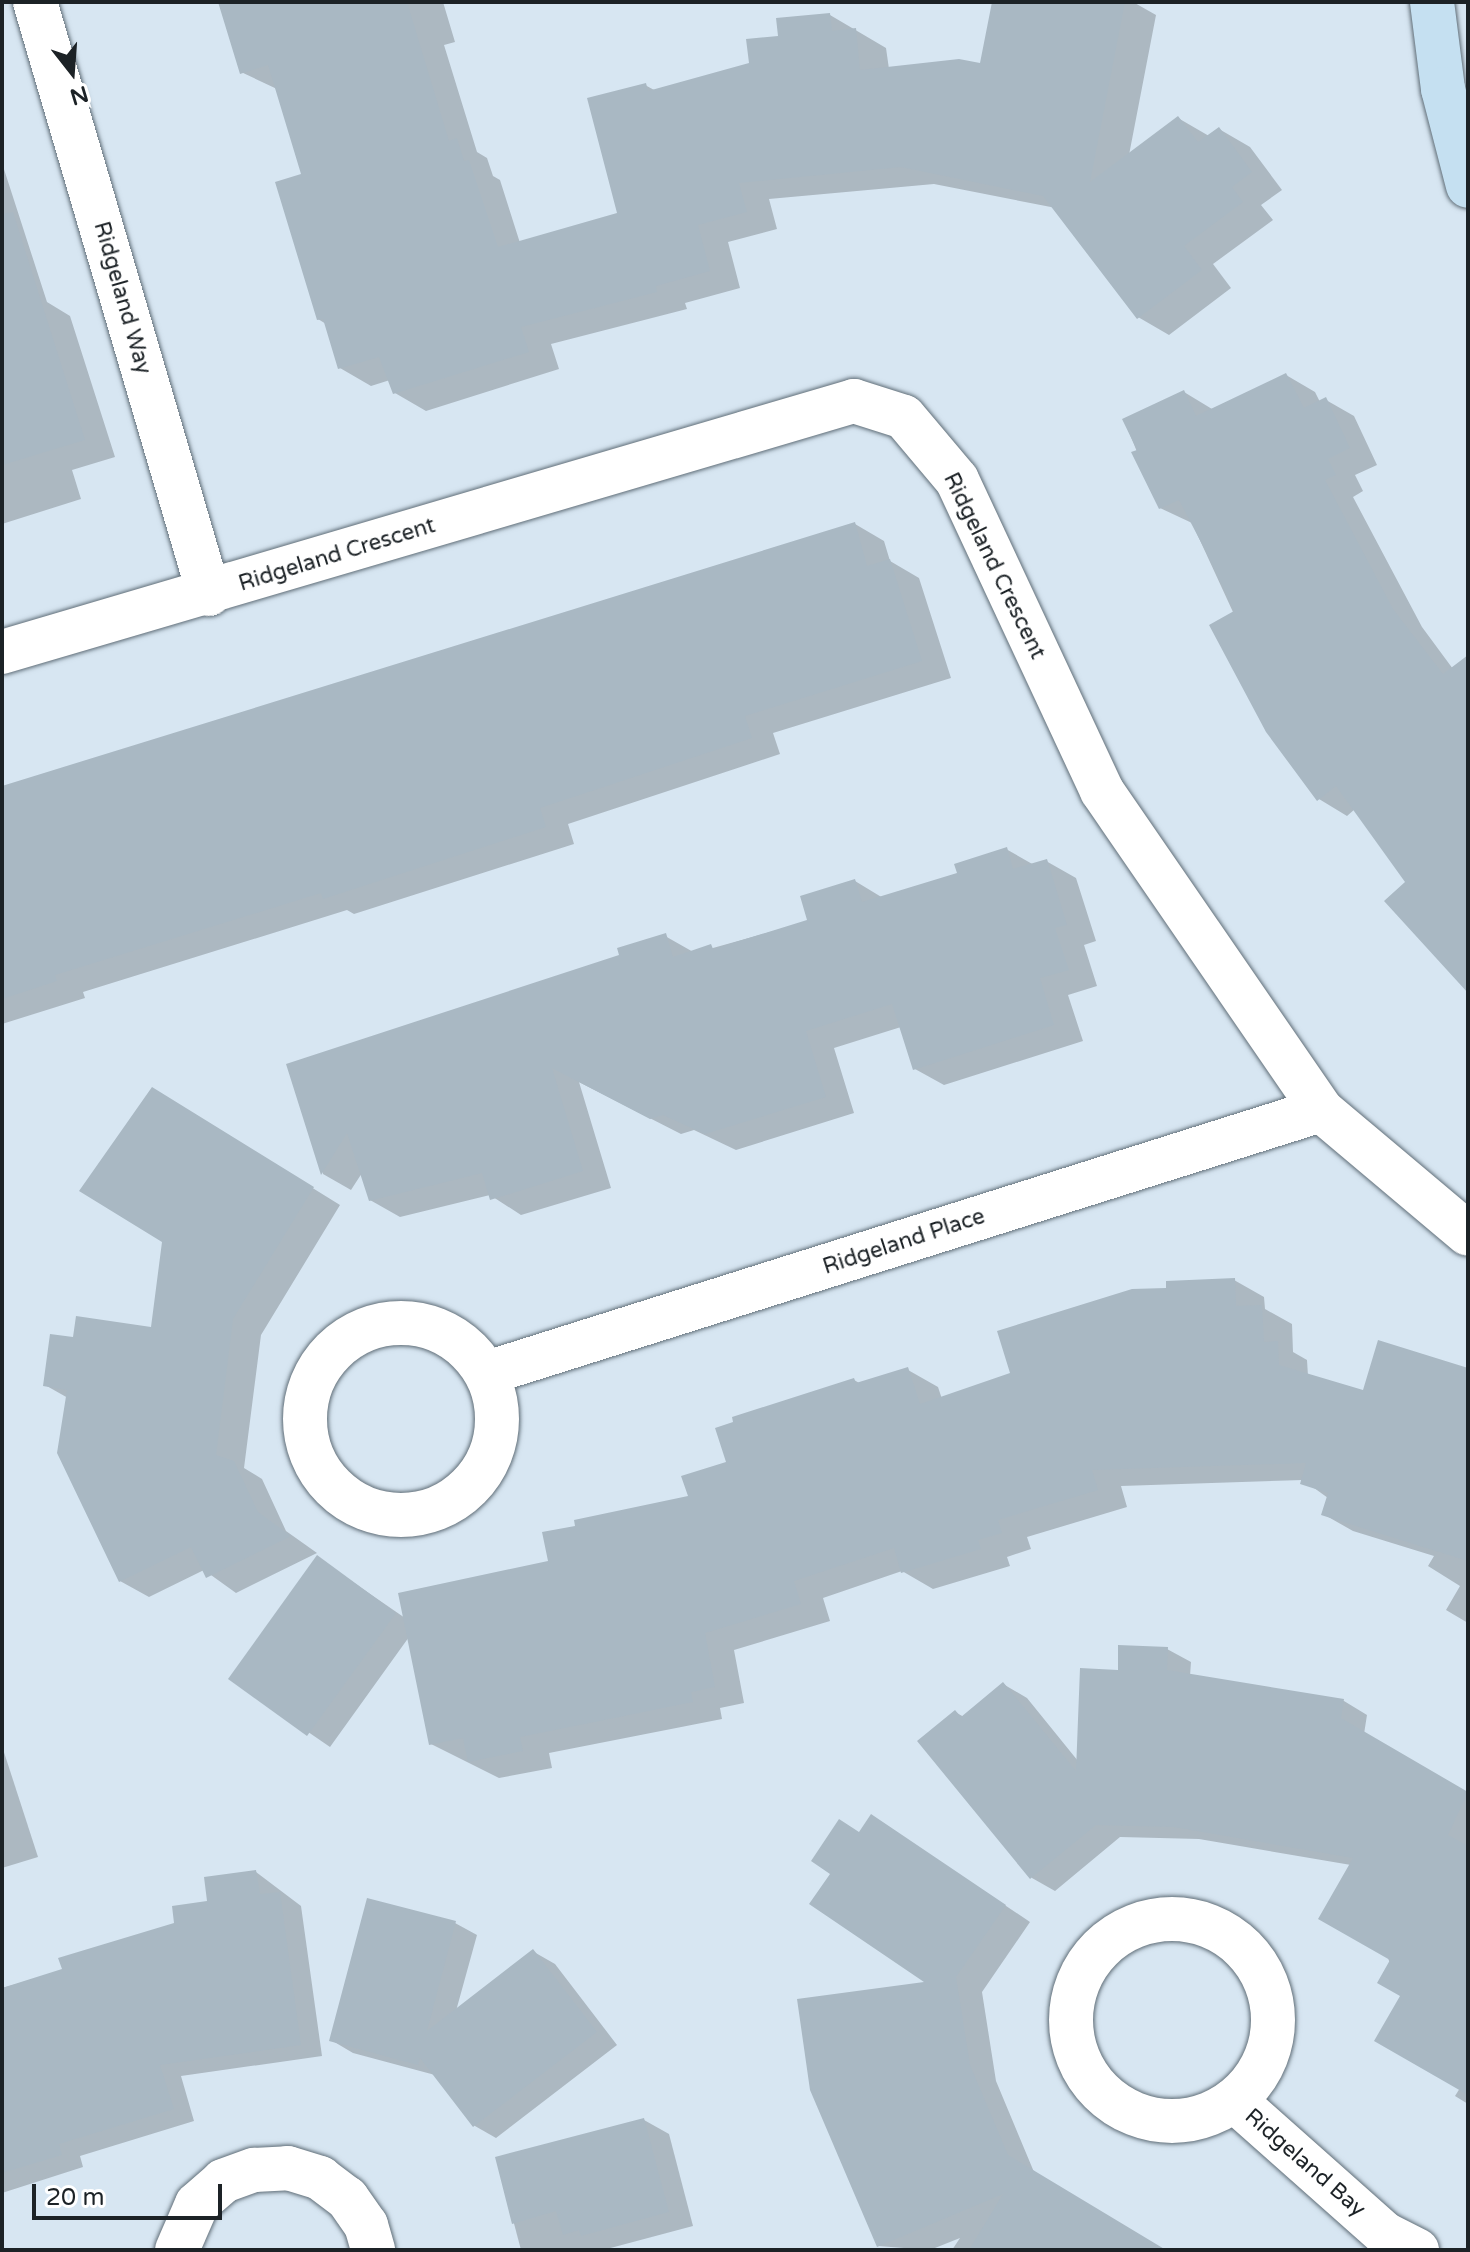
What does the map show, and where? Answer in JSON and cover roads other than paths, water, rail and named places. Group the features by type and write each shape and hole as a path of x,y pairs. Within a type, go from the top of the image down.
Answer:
{"street":[{"name":"Ridgeland Way","path":"35,2 209,594"},
{"path":"1432,2 1443,89 1468,186"},
{"name":"Ridgeland Crescent","path":"2,652 209,594 854,401 904,417 957,480 1102,791 1321,1110 1468,1234"},
{"name":"Ridgeland Place","path":"487,1373 1321,1110"},
{"path":"384,1324 429,1328 469,1349 487,1373 497,1406 496,1439 483,1471 451,1501 430,1511 398,1516 364,1508 336,1490 315,1465 305,1436 305,1406 314,1376 331,1351 356,1334 384,1324"},
{"name":"Ridgeland Bay","path":"1150,1922 1193,1922 1220,1931 1252,1959 1271,1997 1274,2026 1261,2067 1234,2100 1209,2115 1152,2120 1102,2093 1073,2043 1071,2014 1077,1986 1090,1961 1111,1940 1150,1922"},
{"name":"Ridgeland Bay","path":"1234,2100 1385,2234 1417,2250"},
{"path":"177,2250 197,2204 223,2181 254,2170 288,2168 320,2178 347,2198 366,2225 373,2250"}]}
